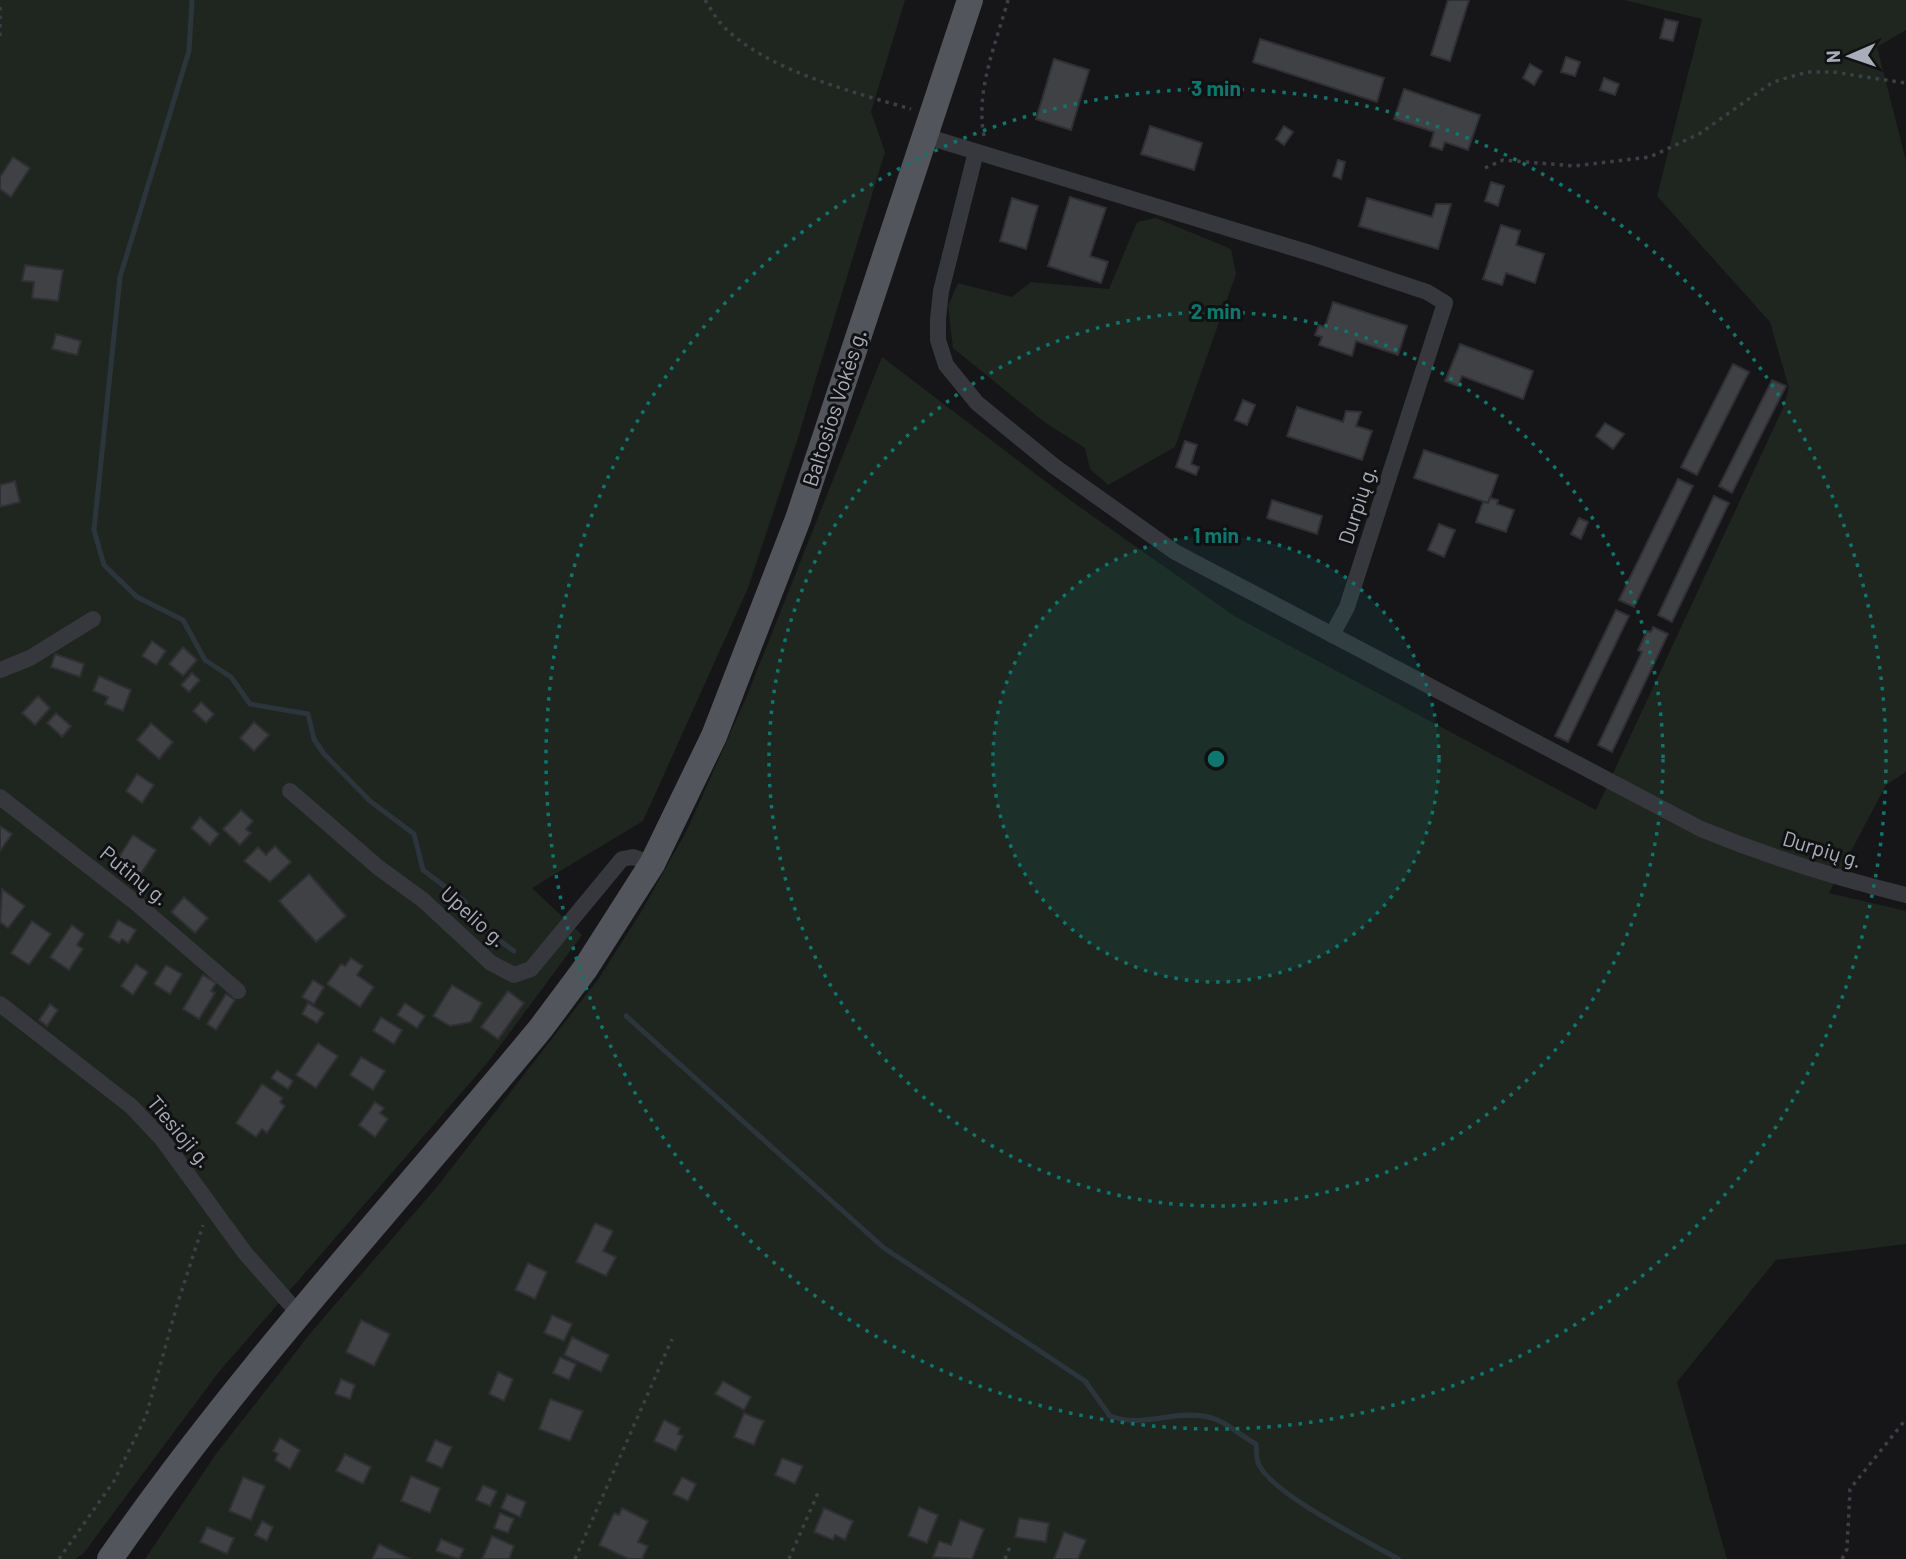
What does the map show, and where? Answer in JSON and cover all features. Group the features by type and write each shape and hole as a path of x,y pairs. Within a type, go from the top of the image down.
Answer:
{"main road":[{"name":"Baltosios Vokės g.","path":"110,1559 206,1427 541,1028 585,969 652,864 680,808 747,656 798,519 970,0"}],"street":[{"name":"Durpių g.","path":"928,126 982,154 1263,238 1427,292 1445,303 1347,607 1332,635 1701,829 1786,862 1906,895"},
{"path":"982,154 941,291 937,319 938,340 946,365 960,385 1054,466 1127,520 1175,552 1332,635"},
{"path":"0,670 30,658 93,619"},
{"name":"Upelio g.","path":"290,791 379,868 422,900 491,963 514,975 531,969 622,859 633,857 652,864"},
{"name":"Putinų g.","path":"0,797 136,903 238,991"},
{"name":"Tiesioji g.","path":"0,1004 132,1107 162,1139 245,1253 299,1314"}],"path":[{"path":"705,0 723,26 746,45 824,85 928,126"},
{"path":"982,154 980,116 983,90 1008,0"},
{"path":"0,7 0,39"},
{"path":"1485,168 1503,160 1574,166 1650,157 1699,134 1773,82 1807,72 1833,72 1906,83"},
{"path":"59,1559 114,1481 146,1416 177,1305 211,1203"},
{"path":"575,1559 672,1339"},
{"path":"1842,1559 1847,1549 1850,1489 1906,1419"},
{"path":"789,1559 818,1493"},
{"path":"1005,1559 1011,1544"}],"shaded area":[{"path":"0,0 905,0 871,112 885,152 796,444 748,588 643,821 532,888 582,935 488,1062 218,1373 83,1554 75,1559 0,1559"},
{"path":"1624,0 1906,0 1906,30 1877,47 1906,161 1906,772 1886,785 1829,893 1906,911 1906,1244 1776,1260 1677,1382 1727,1559 145,1559 216,1454 313,1330 436,1188 599,978 641,912 687,830 746,698 882,357 1074,503 1236,617 1596,810 1783,408 1789,388 1770,322 1657,196 1702,19"},
{"path":"1156,218 1231,249 1236,274 1175,447 1108,485 1090,469 1085,448 1043,421 953,348 948,306 958,283 1012,297 1031,282 1109,289 1137,222"}],"building":[{"path":"1448,0 1469,0 1450,61 1431,55"},
{"path":"1665,19 1678,22 1673,41 1660,38"},
{"path":"1260,39 1384,78 1377,102 1253,62"},
{"path":"1566,57 1580,62 1575,76 1561,72"},
{"path":"1054,59 1089,70 1071,130 1036,119"},
{"path":"1530,64 1542,71 1534,85 1523,78"},
{"path":"1604,78 1619,84 1615,95 1600,90"},
{"path":"1404,89 1480,115 1468,150 1445,142 1442,150 1430,146 1434,132 1394,119"},
{"path":"1150,126 1202,143 1194,170 1141,154"},
{"path":"1284,126 1293,132 1284,145 1276,139"},
{"path":"13,157 30,168 11,197 0,189 0,177"},
{"path":"1338,160 1345,162 1341,179 1333,176"},
{"path":"1491,182 1504,186 1498,206 1485,201"},
{"path":"1070,197 1106,208 1090,256 1108,262 1101,283 1048,266"},
{"path":"1012,198 1038,206 1026,249 1000,241"},
{"path":"1367,198 1432,217 1436,204 1451,204 1438,249 1359,226"},
{"path":"1501,225 1520,231 1516,245 1544,254 1535,283 1506,273 1502,285 1483,279"},
{"path":"25,265 63,270 58,301 32,298 34,282 22,281"},
{"path":"1333,302 1407,326 1398,355 1356,341 1352,356 1319,345 1322,337 1315,335 1319,325 1325,327"},
{"path":"56,334 81,341 77,355 52,349"},
{"path":"1460,344 1533,371 1523,399 1462,376 1458,386 1445,381"},
{"path":"1733,364 1749,372 1697,475 1681,467"},
{"path":"1772,380 1786,386 1732,493 1719,486"},
{"path":"1243,400 1255,405 1247,425 1235,420"},
{"path":"1297,407 1343,422 1346,411 1361,412 1356,426 1372,431 1362,460 1287,436"},
{"path":"1605,423 1624,434 1613,449 1596,436"},
{"path":"1185,441 1197,445 1191,464 1199,467 1196,475 1176,467"},
{"path":"1424,450 1498,475 1488,503 1414,478"},
{"path":"1678,479 1693,486 1634,607 1619,600"},
{"path":"15,481 20,502 0,507 0,485"},
{"path":"1714,496 1729,503 1672,622 1658,615"},
{"path":"1490,498 1498,500 1497,504 1514,510 1506,532 1476,522 1483,502 1488,503"},
{"path":"1272,500 1322,516 1317,534 1267,518"},
{"path":"1579,518 1588,522 1581,539 1571,534"},
{"path":"1439,524 1455,530 1444,557 1428,550"},
{"path":"1616,610 1629,616 1568,742 1555,736"},
{"path":"1653,627 1668,634 1612,752 1598,745 1642,652 1638,650 1647,631 1651,632"},
{"path":"152,641 166,651 156,665 142,656"},
{"path":"183,647 197,660 183,676 169,664"},
{"path":"55,654 84,664 80,677 51,667"},
{"path":"192,673 200,680 189,692 181,685"},
{"path":"99,676 131,690 123,711 105,704 108,697 93,691"},
{"path":"38,696 50,708 35,725 22,713"},
{"path":"201,702 214,714 206,723 193,711"},
{"path":"56,713 71,726 62,737 47,723"},
{"path":"254,722 269,735 254,751 240,738"},
{"path":"151,723 173,742 159,759 137,740"},
{"path":"137,774 154,785 142,803 126,791"},
{"path":"241,810 253,821 246,829 251,833 240,845 223,829"},
{"path":"200,817 219,834 210,845 191,828"},
{"path":"0,826 12,834 0,851"},
{"path":"133,835 156,850 140,875 117,860"},
{"path":"275,846 291,862 270,882 244,861 258,847 266,855"},
{"path":"309,874 346,916 316,942 279,901"},
{"path":"2,889 25,906 8,928 0,922"},
{"path":"184,897 208,918 195,933 171,912"},
{"path":"118,920 136,930 128,943 122,939 119,943 109,937"},
{"path":"32,921 51,934 29,965 11,953"},
{"path":"72,925 84,934 77,945 83,949 69,970 50,957"},
{"path":"351,958 363,966 357,975 374,987 360,1007 327,984 341,964 345,966"},
{"path":"136,964 148,972 133,995 121,986"},
{"path":"166,965 182,974 170,994 154,984"},
{"path":"203,975 216,983 211,991 215,993 199,1019 183,1009"},
{"path":"313,980 324,987 314,1004 302,997"},
{"path":"452,985 482,1003 471,1022 450,1026 433,1016"},
{"path":"508,991 524,1003 498,1039 481,1027"},
{"path":"226,994 235,1000 216,1030 207,1024"},
{"path":"308,1003 324,1013 317,1023 302,1014"},
{"path":"405,1003 425,1016 417,1028 397,1015"},
{"path":"50,1004 58,1010 47,1026 39,1020"},
{"path":"381,1017 402,1030 394,1044 373,1031"},
{"path":"318,1043 338,1056 316,1088 296,1075"},
{"path":"361,1057 385,1071 373,1090 350,1075"},
{"path":"277,1070 293,1081 288,1089 271,1078"},
{"path":"262,1084 283,1098 280,1102 285,1106 267,1133 262,1129 256,1137 236,1123"},
{"path":"375,1102 384,1108 380,1113 388,1119 375,1137 359,1125"},
{"path":"595,1223 613,1231 603,1251 616,1257 606,1276 576,1262"},
{"path":"528,1263 547,1272 535,1299 515,1290"},
{"path":"552,1315 572,1324 564,1341 544,1333"},
{"path":"361,1320 390,1334 374,1366 346,1352"},
{"path":"572,1337 609,1355 601,1372 564,1355"},
{"path":"560,1357 576,1364 569,1380 553,1373"},
{"path":"498,1372 513,1379 504,1401 489,1394"},
{"path":"341,1379 355,1385 350,1399 335,1394"},
{"path":"723,1381 751,1397 744,1410 715,1394"},
{"path":"550,1399 583,1411 570,1441 539,1429"},
{"path":"744,1413 764,1421 754,1445 734,1437"},
{"path":"664,1420 680,1428 678,1434 683,1436 676,1451 654,1441"},
{"path":"280,1438 300,1450 290,1469 275,1460 278,1454 273,1451"},
{"path":"435,1440 452,1447 442,1468 426,1461"},
{"path":"345,1454 371,1467 363,1484 336,1471"},
{"path":"782,1458 803,1466 795,1484 775,1475"},
{"path":"411,1476 440,1488 430,1513 401,1501"},
{"path":"243,1477 265,1486 251,1520 229,1511"},
{"path":"682,1477 696,1484 688,1501 673,1494"},
{"path":"483,1485 497,1491 490,1506 476,1500"},
{"path":"507,1494 526,1502 520,1517 501,1508"},
{"path":"919,1507 938,1515 927,1543 908,1536"},
{"path":"622,1508 648,1521 638,1542 648,1546 642,1559 629,1559 599,1545 614,1513 619,1515"},
{"path":"824,1508 853,1521 845,1540 835,1535 833,1540 814,1532"},
{"path":"500,1513 514,1519 508,1533 494,1528"},
{"path":"1019,1518 1049,1523 1046,1542 1015,1537"},
{"path":"960,1520 984,1529 972,1559 933,1557 939,1541 951,1545"},
{"path":"262,1521 273,1527 267,1541 255,1535"},
{"path":"207,1527 234,1538 227,1554 200,1542"},
{"path":"1064,1532 1086,1540 1078,1559 1054,1559"},
{"path":"492,1536 514,1546 509,1559 482,1559"},
{"path":"441,1539 464,1549 459,1559 436,1551"},
{"path":"379,1544 410,1559 372,1559"}],"waterway":[{"path":"192,0 189,51 120,277 94,530 104,565 137,597 183,620 205,660 231,677 250,704 308,714 314,739 324,754 370,801 414,834 423,870 464,901 476,924 514,951"},
{"path":"626,1016 884,1248 1085,1381 1110,1416 1145,1420 1191,1415 1218,1420 1256,1444 1259,1465 1283,1490 1322,1517 1398,1559"}]}
